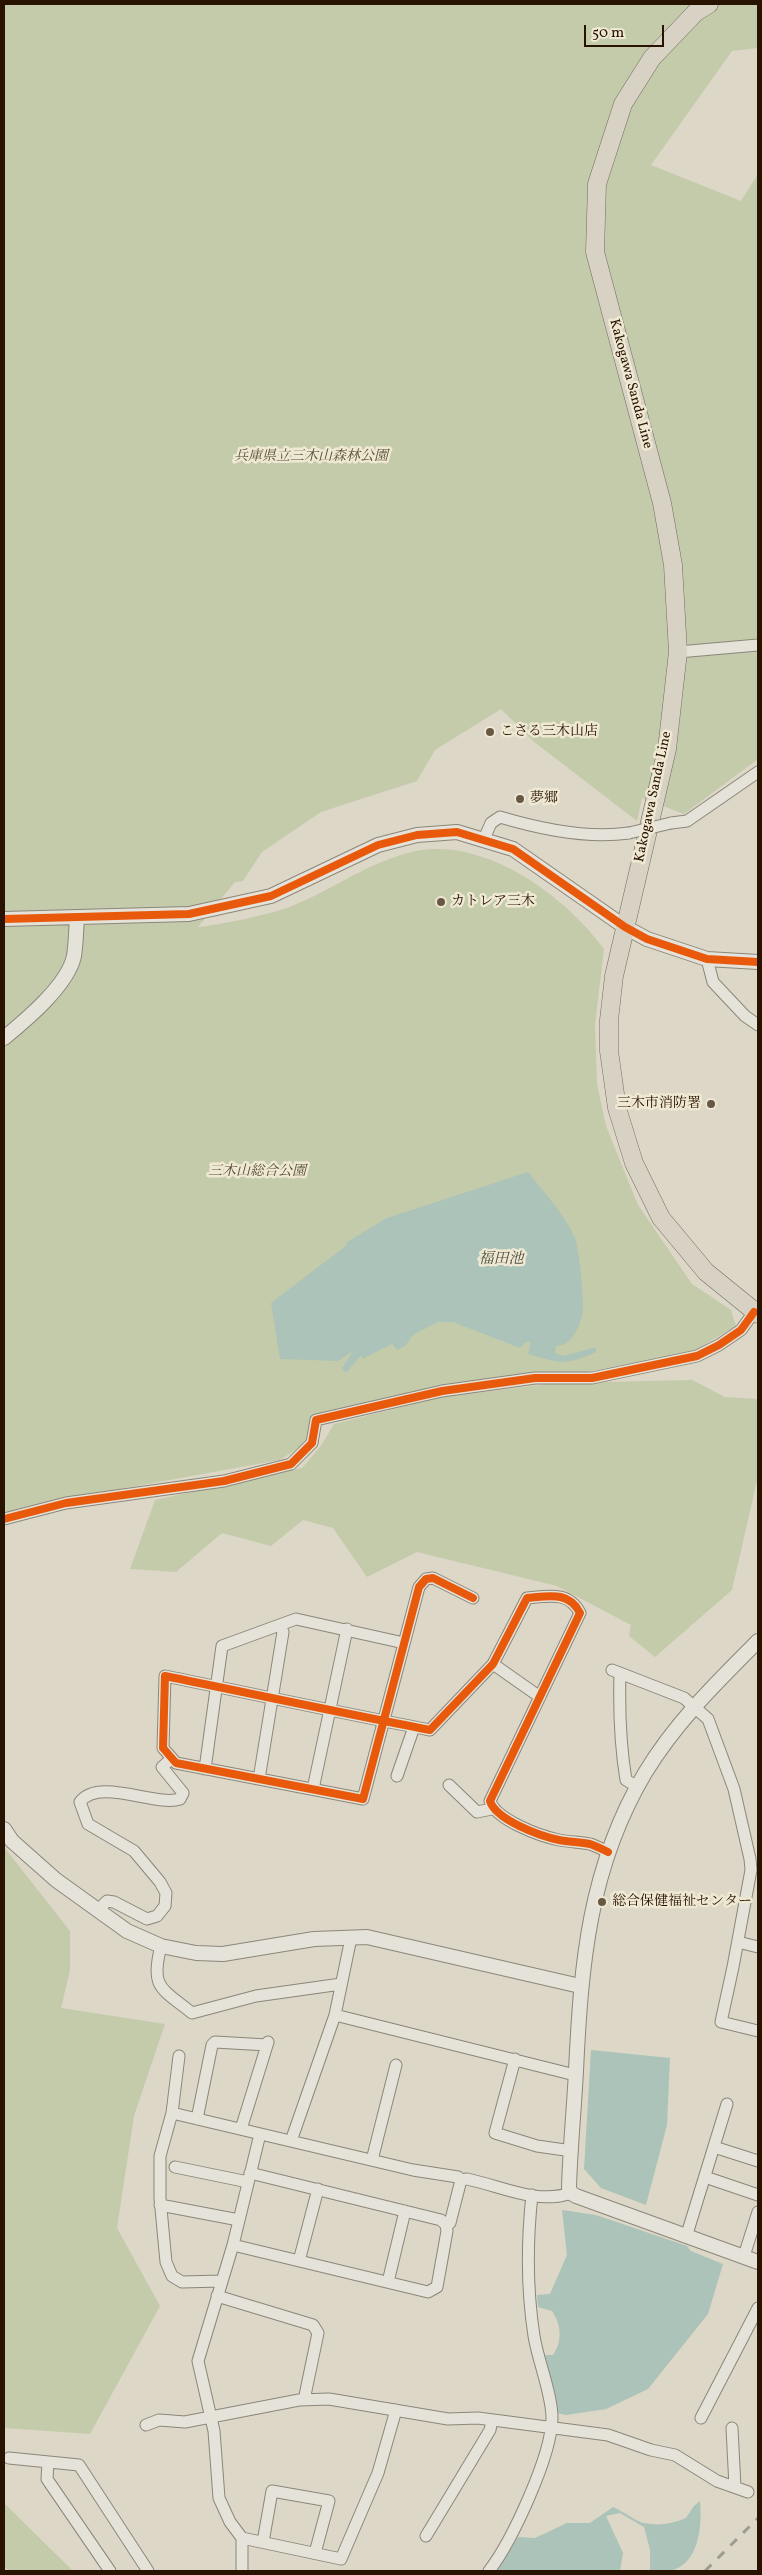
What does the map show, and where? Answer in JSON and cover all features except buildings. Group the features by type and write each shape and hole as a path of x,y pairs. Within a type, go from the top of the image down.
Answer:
{"main road":[{"name":"Kakogawa Sanda Line","path":"709,4 696,12 652,58 623,104 598,184 595,252 662,503 673,565 678,652 667,749 614,976 609,1020 609,1050 617,1108 634,1163 661,1218 706,1272 756,1313"}],"street":[{"path":"678,652 758,645"},
{"path":"484,839 491,823 500,817 533,827 609,836 687,821 758,772"},
{"path":"4,919 190,914 271,896 378,845 417,835 457,832 513,849 625,927 673,949 707,959 758,962"},
{"path":"4,1038 19,1026 68,974 74,957 77,918"},
{"path":"707,959 714,982 745,1016 758,1025"},
{"path":"4,1519 66,1503 224,1481 291,1464 312,1443 316,1420 442,1391 535,1378 592,1378 697,1356 719,1345 741,1330 756,1313"},
{"path":"473,1598 433,1578 426,1579 419,1587 384,1721 363,1799 176,1764 163,1748 165,1676 216,1687 272,1698 384,1721 430,1730 494,1664 527,1598 561,1597 575,1603 580,1613 490,1801 492,1809"},
{"path":"205,1769 222,1646 296,1619 404,1643"},
{"path":"259,1779 283,1632 280,1625"},
{"path":"313,1789 347,1629"},
{"path":"571,2193 569,2188 580,1986 593,1901 608,1852 622,1815 672,1734 758,1641"},
{"path":"494,1664 540,1696"},
{"path":"638,1787 626,1780 622,1755 616,1671 684,1698 708,1719 734,1789 754,1878 721,2022 758,2031"},
{"path":"397,1776 414,1727"},
{"path":"98,1910 107,1901 114,1902 147,1919 157,1916 165,1906 166,1894 160,1882 134,1851 88,1824 80,1808 80,1802 90,1794 130,1793 173,1802 180,1799 183,1793 162,1767 171,1759"},
{"path":"449,1785 477,1812 492,1809 530,1831 558,1840 590,1844 608,1852"},
{"path":"4,1829 12,1841 56,1880 127,1931 160,1946 196,1953 223,1954 314,1939 367,1937 580,1986"},
{"path":"291,2141 335,2015 351,1946 351,1938"},
{"path":"738,1942 758,1947"},
{"path":"160,1946 155,1972 158,1986 192,2013 256,1996 341,1984"},
{"path":"335,2015 575,2075"},
{"path":"197,2119 212,2045 215,2042 267,2044 241,2129"},
{"path":"179,2056 172,2113 160,2156 160,2206 166,2262 172,2276 182,2282 221,2281"},
{"path":"515,2059 495,2133 538,2146 572,2150"},
{"path":"372,2160 396,2064"},
{"path":"687,2234 727,2104"},
{"path":"172,2113 413,2170 458,2176 461,2180 472,2180 532,2196 559,2197 571,2193 687,2234 758,2262"},
{"path":"242,2571 242,2538 230,2522 219,2498 214,2431 199,2371 198,2355 233,2245 260,2134"},
{"path":"714,2147 758,2162"},
{"path":"175,2167 318,2189 441,2220 446,2225 447,2231 437,2288 428,2292 233,2245"},
{"path":"704,2177 758,2195"},
{"path":"446,2225 450,2223 461,2180"},
{"path":"299,2261 318,2189"},
{"path":"489,2571 502,2554 522,2512 547,2447 552,2417 534,2336 529,2282 532,2196"},
{"path":"160,2206 239,2220"},
{"path":"388,2282 405,2211"},
{"path":"744,2256 758,2212"},
{"path":"216,2296 313,2325 318,2333 304,2400"},
{"path":"701,2418 757,2315"},
{"path":"146,2425 159,2420 185,2422 304,2400 346,2401 448,2419 478,2418 608,2435 651,2450 675,2455 717,2481 748,2492"},
{"path":"242,2538 341,2558 378,2474 396,2410"},
{"path":"426,2536 490,2430 492,2420"},
{"path":"732,2428 735,2487"},
{"path":"9,2458 79,2465 148,2571"},
{"path":"48,2462 47,2479 110,2571"},
{"path":"263,2542 272,2491 329,2502 315,2553"}],"green space":[{"path":"4,4 758,4 758,48 732,51 651,165 741,201 758,174 758,759 684,814 642,798 637,821 533,741 501,709 435,750 417,781 321,812 262,852 243,881 235,882 198,927 268,914 287,908 374,865 404,854 432,849 460,851 489,859 516,872 542,888 566,907 604,949 595,1024 597,1084 606,1126 638,1205 692,1284 731,1310 736,1326 692,1352 576,1374 525,1373 437,1386 314,1416 306,1443 280,1460 59,1500 4,1515"},
{"path":"692,1380 725,1397 758,1399 758,1476 732,1590 655,1657 629,1636 631,1625 557,1586 417,1552 367,1577 333,1528 303,1520 271,1546 222,1533 176,1572 130,1569 155,1500 302,1468 320,1447 334,1424 442,1397 555,1383"},
{"path":"4,1847 70,1931 70,1970 61,2008 165,2024 134,2116 117,2228 160,2306 90,2434 4,2428"},
{"path":"4,2503 73,2571 9,2571 4,2567"}],"water":[{"name":"福田池","path":"528,1172 555,1205 576,1241 583,1296 582,1316 575,1334 567,1342 556,1346 555,1353 563,1356 596,1347 596,1352 569,1361 555,1361 528,1354 531,1342 526,1342 520,1348 453,1322 438,1322 413,1335 405,1346 397,1350 392,1344 362,1359 361,1355 346,1373 342,1368 353,1351 338,1361 280,1359 271,1303 347,1245 347,1242 387,1218"},
{"path":"591,2050 670,2058 667,2125 646,2205 601,2188 584,2169"},
{"path":"562,2210 596,2215 687,2246 691,2251 723,2264 708,2314 648,2389 606,2409 566,2415 557,2413 545,2355 553,2355 556,2350 560,2333 559,2327 552,2311 538,2307 537,2295 550,2294 567,2255"},
{"path":"700,2501 699,2532 693,2553 679,2567 669,2571 650,2571 650,2550 644,2527 620,2513 606,2516 623,2553 620,2571 498,2570 518,2537 535,2538 567,2523 590,2523 613,2507 644,2523 671,2523 686,2518"}],"railway":[{"path":"705,2571 758,2518"}],"cycle path":[{"path":"4,919 189,914 271,896 378,845 417,835 457,832 513,849 625,927 647,939 707,959 758,962"},
{"path":"4,1519 66,1503 224,1481 291,1464 312,1443 316,1420 442,1391 535,1378 592,1378 697,1356 719,1345 741,1330 754,1312"},
{"path":"473,1598 433,1578 426,1579 419,1587 363,1799 176,1763 163,1748 165,1676 331,1710 364,1717 397,1724 430,1730 493,1664 527,1598 558,1596 570,1601 580,1613 490,1801 501,1815 530,1831 559,1840 590,1844 608,1852"}],"place":[{"name":"こさる三木山店","path":"490,732"},
{"name":"夢郷","path":"520,799"},
{"name":"カトレア三木","path":"441,902"},
{"name":"三木市消防署","path":"711,1104"},
{"name":"総合保健福祉センター","path":"602,1902"}],"park label":[{"name":"兵庫県立三木山森林公園","path":"311,457"},
{"name":"三木山総合公園","path":"257,1172"}]}
